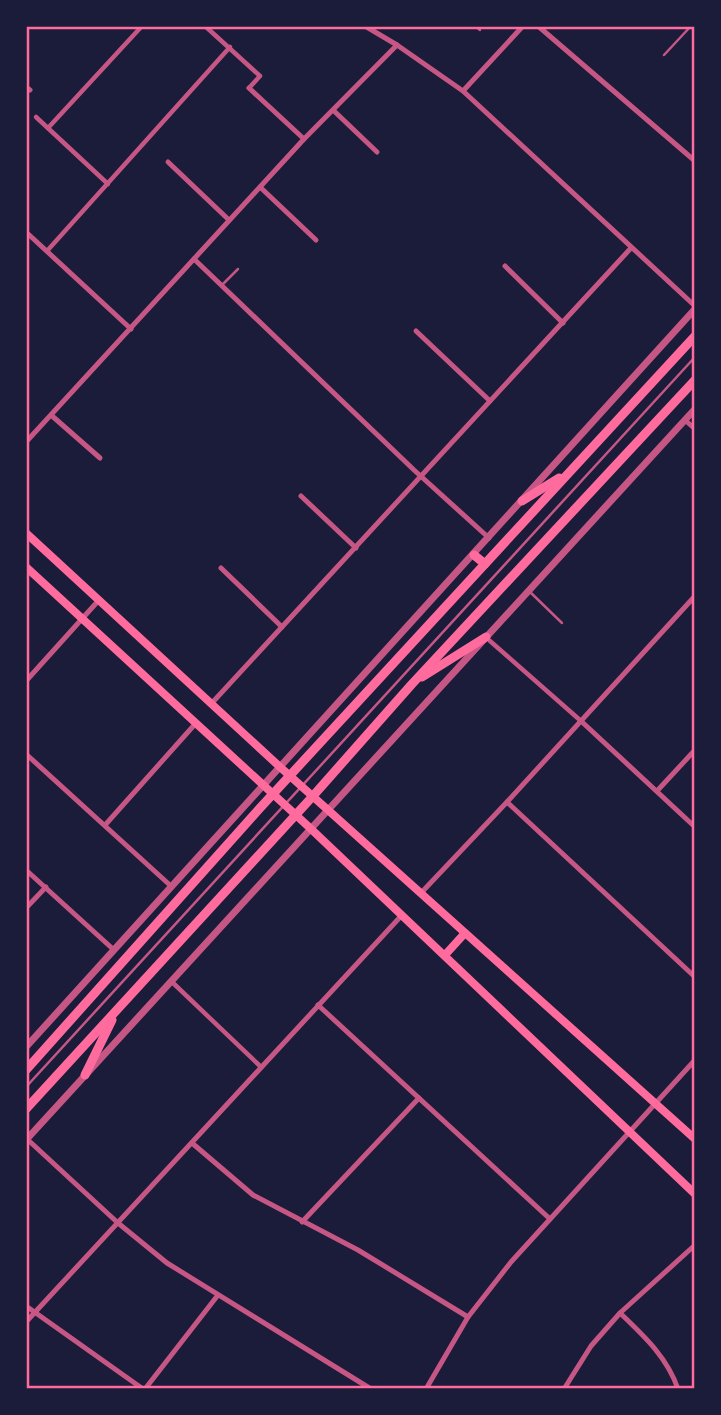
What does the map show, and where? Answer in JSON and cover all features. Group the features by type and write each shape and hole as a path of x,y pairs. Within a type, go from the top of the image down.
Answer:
{"main road":[{"path":"26,1070 273,794 695,336"},
{"path":"26,1109 296,815 412,684 695,380"},
{"path":"522,501 570,471"},
{"path":"26,533 280,767 695,1139"},
{"path":"474,555 485,564"},
{"path":"26,567 310,828 695,1194"},
{"path":"412,684 488,639"},
{"path":"445,955 465,933"},
{"path":"85,1075 118,1008"}],"street":[{"path":"48,128 142,26"},
{"path":"205,26 260,76 249,88 304,139"},
{"path":"26,1047 695,308 463,91 365,26"},
{"path":"463,91 523,26"},
{"path":"538,26 695,161"},
{"path":"26,442 304,139 397,45"},
{"path":"47,251 230,47"},
{"path":"333,110 377,152"},
{"path":"36,117 108,184"},
{"path":"689,156 695,150"},
{"path":"168,162 229,220"},
{"path":"260,187 316,240"},
{"path":"26,232 131,329"},
{"path":"211,704 631,248"},
{"path":"194,260 489,538"},
{"path":"505,266 563,323"},
{"path":"416,331 490,401"},
{"path":"371,1389 167,1263 118,1223 27,1140 327,808 488,639 528,590 695,409"},
{"path":"51,415 100,458"},
{"path":"685,420 695,429"},
{"path":"301,496 356,548"},
{"path":"221,568 282,627"},
{"path":"421,893 695,596"},
{"path":"26,681 99,600"},
{"path":"488,639 695,827"},
{"path":"106,824 196,723"},
{"path":"657,791 695,750"},
{"path":"26,754 106,824 172,887"},
{"path":"507,802 695,977"},
{"path":"26,870 114,950"},
{"path":"26,908 46,887"},
{"path":"26,1322 402,915"},
{"path":"171,981 261,1066"},
{"path":"318,1005 550,1219"},
{"path":"426,1389 468,1317 511,1262 695,1060"},
{"path":"302,1222 419,1098"},
{"path":"192,1143 253,1195 358,1250 468,1317"},
{"path":"565,1389 591,1346 620,1313 695,1245"},
{"path":"26,1306 144,1389 218,1295"},
{"path":"620,1313 652,1344 672,1372 678,1389"}],"lane":[{"path":"475,26 480,30"},
{"path":"664,55 691,26"},
{"path":"221,286 238,269"},
{"path":"26,1087 695,357"},
{"path":"528,590 562,623"}]}
